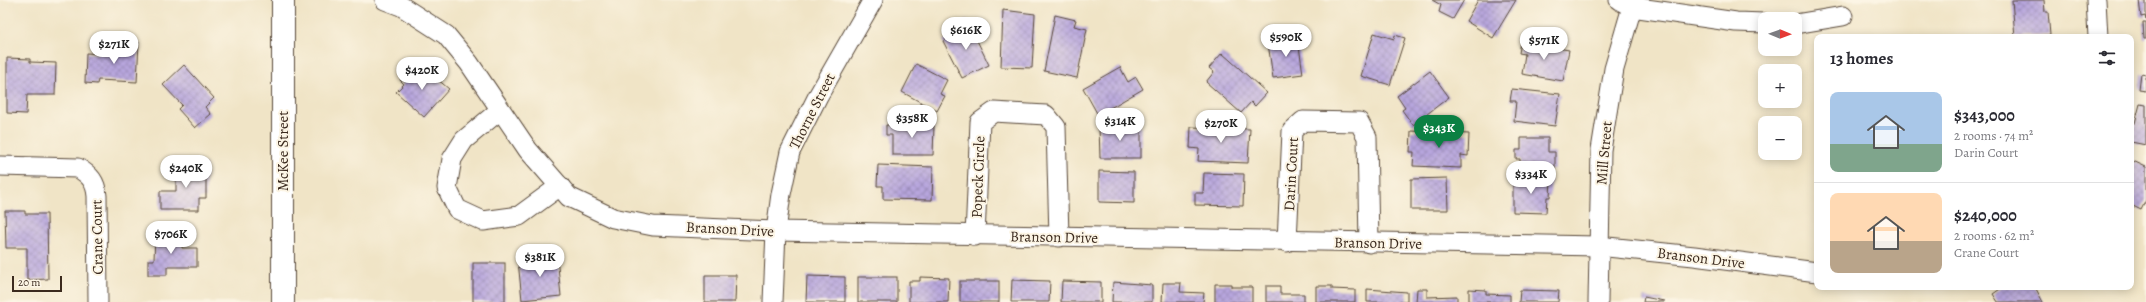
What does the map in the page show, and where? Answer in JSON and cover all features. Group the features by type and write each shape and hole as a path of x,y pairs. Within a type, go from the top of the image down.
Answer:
{"street":[{"name":"McKee Street","path":"283,0 283,302"},
{"name":"Branson Drive","path":"385,0 401,6 446,35 469,63 528,150 569,197 613,218 652,226 975,236 1598,246 1694,256 1814,272"},
{"name":"Thorne Street","path":"773,302 776,231 781,194 790,152 818,96 873,0"},
{"path":"2096,0 2098,34"},
{"path":"1626,3 1736,22 1758,23"},
{"name":"Mill Street","path":"1598,302 1601,150 1626,3"},
{"path":"1802,23 1843,16"},
{"path":"500,110 464,140 452,159 447,188 457,209 483,221 519,216 560,186"},
{"name":"Popeck Circle","path":"975,236 980,122 994,112 1046,115 1056,127 1059,237"},
{"name":"Darin Court","path":"1287,242 1292,131 1303,121 1359,122 1367,137 1369,243"},
{"name":"Crane Court","path":"0,166 78,168 88,174 95,184 97,196 98,302"}],"building":[{"path":"1432,0 1464,0 1453,19 1439,12 1441,5"},
{"path":"1478,0 1516,0 1493,38 1466,21"},
{"path":"2012,0 2044,0 2045,12 2048,12 2050,34 2015,34"},
{"path":"2139,0 2146,0 2146,20 2145,16 2141,17"},
{"path":"1003,10 1035,14 1032,68 1001,67"},
{"path":"1055,15 1076,20 1074,26 1087,29 1077,78 1044,71"},
{"path":"967,20 989,65 962,78 943,41 959,33 956,26"},
{"path":"2143,22 2146,22 2146,39 2144,39"},
{"path":"1374,33 1394,39 1395,35 1405,38 1390,85 1361,76"},
{"path":"1298,39 1303,74 1273,78 1268,43"},
{"path":"119,41 139,42 137,82 98,80 97,84 85,83 86,53 118,55"},
{"path":"1521,42 1569,50 1563,81 1522,74 1525,54 1519,53"},
{"path":"1222,53 1267,93 1255,106 1251,102 1241,113 1206,82 1214,72 1209,68"},
{"path":"7,58 30,59 30,62 56,63 55,95 27,95 26,114 7,113"},
{"path":"916,64 947,80 940,94 945,96 937,111 902,92"},
{"path":"184,65 214,98 205,107 211,114 195,128 178,109 182,105 163,85"},
{"path":"423,67 449,89 424,117 396,92 404,84 400,80 405,74 412,79"},
{"path":"1120,67 1128,82 1136,77 1143,89 1098,115 1083,88"},
{"path":"1430,71 1449,97 1413,125 1402,110 1405,108 1397,96"},
{"path":"2141,74 2146,75 2146,91 2139,90"},
{"path":"1512,89 1560,94 1555,126 1514,121 1516,101 1510,101"},
{"path":"2140,104 2146,105 2146,145 2134,143 2135,123"},
{"path":"886,125 934,125 933,155 892,155 892,135 886,135"},
{"path":"1141,126 1141,158 1100,158 1099,127"},
{"path":"1191,127 1250,129 1248,163 1198,161 1199,149 1190,148"},
{"path":"1411,131 1469,134 1468,156 1461,155 1461,168 1413,166 1414,152 1410,152"},
{"path":"1521,138 1548,138 1548,152 1555,152 1555,169 1520,169 1520,159 1516,159 1516,150 1521,150"},
{"path":"2134,161 2146,167 2146,200 2141,210 2134,206"},
{"path":"176,164 206,164 206,198 199,198 199,210 160,210 160,191 176,191"},
{"path":"878,165 933,167 932,200 883,199 883,186 877,186"},
{"path":"1099,171 1134,172 1134,203 1099,202"},
{"path":"1204,173 1244,174 1243,206 1195,205 1195,193 1203,193"},
{"path":"1447,178 1448,210 1411,210 1411,179"},
{"path":"1513,178 1551,179 1550,197 1547,197 1546,213 1513,212"},
{"path":"5,211 25,211 25,214 47,214 48,279 27,280 27,248 6,248"},
{"path":"155,235 182,235 182,248 197,248 197,267 167,267 167,275 148,275 148,260 154,260"},
{"path":"557,257 561,296 522,300 518,261"},
{"path":"473,263 505,263 505,302 473,302"},
{"path":"705,275 736,275 735,302 705,302"},
{"path":"807,276 845,277 845,302 806,302"},
{"path":"858,277 897,277 897,302 858,302"},
{"path":"920,277 949,278 948,302 909,302 909,281 920,281"},
{"path":"1012,280 1050,281 1049,302 1011,302"},
{"path":"960,281 999,281 999,302 960,302"},
{"path":"1062,281 1101,282 1101,302 1061,302"},
{"path":"1113,282 1152,285 1152,302 1112,302"},
{"path":"1163,283 1181,283 1180,292 1204,293 1203,302 1162,302"},
{"path":"1215,284 1231,284 1231,287 1252,287 1252,302 1215,302"},
{"path":"1266,286 1280,286 1280,294 1304,294 1304,302 1266,302"},
{"path":"1316,286 1332,286 1332,289 1355,290 1355,302 1316,302"},
{"path":"1367,289 1407,292 1407,302 1367,302"},
{"path":"1417,289 1427,289 1427,297 1457,296 1457,302 1416,302"},
{"path":"1469,289 1486,290 1486,294 1510,295 1510,302 1469,302"},
{"path":"1520,290 1559,291 1558,302 1519,302"},
{"path":"1999,290 2037,290 2043,302 1998,302 1993,294"},
{"path":"1644,297 1664,301 1664,302 1643,302"}]}
